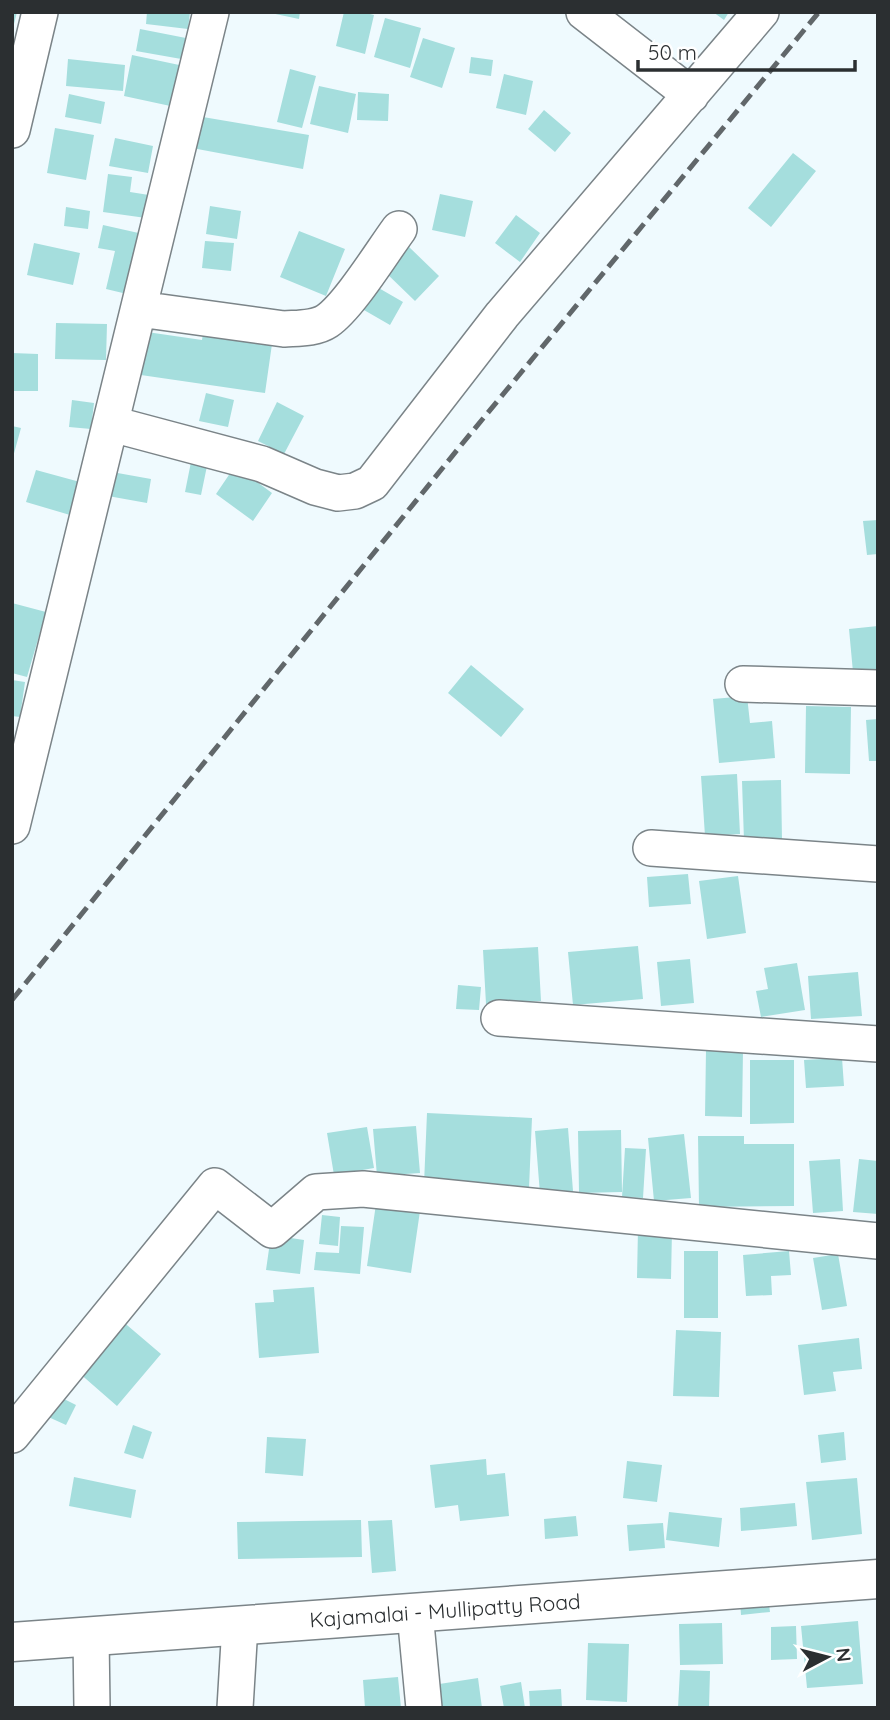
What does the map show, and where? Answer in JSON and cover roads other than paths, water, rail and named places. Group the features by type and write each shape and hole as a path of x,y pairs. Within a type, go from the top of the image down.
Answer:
{"main road":[{"name":"Kajamalai - Mullipatty Road","path":"12,1642 878,1579"}],"street":[{"path":"12,130 40,12"},
{"path":"12,826 211,12"},
{"path":"584,12 691,95"},
{"path":"112,424 262,464 314,487 338,493 355,491 372,482 502,315 761,12"},
{"path":"139,310 284,329 306,328 325,323 339,310 399,229"},
{"path":"743,684 878,688"},
{"path":"651,848 878,864"},
{"path":"499,1018 878,1044"},
{"path":"12,1435 215,1186 272,1230 316,1192 363,1189 878,1241"},
{"path":"415,1613 424,1708"},
{"path":"235,1708 240,1625"},
{"path":"90,1636 92,1708"}],"railway":[{"path":"12,1000 462,444 819,12"}]}
